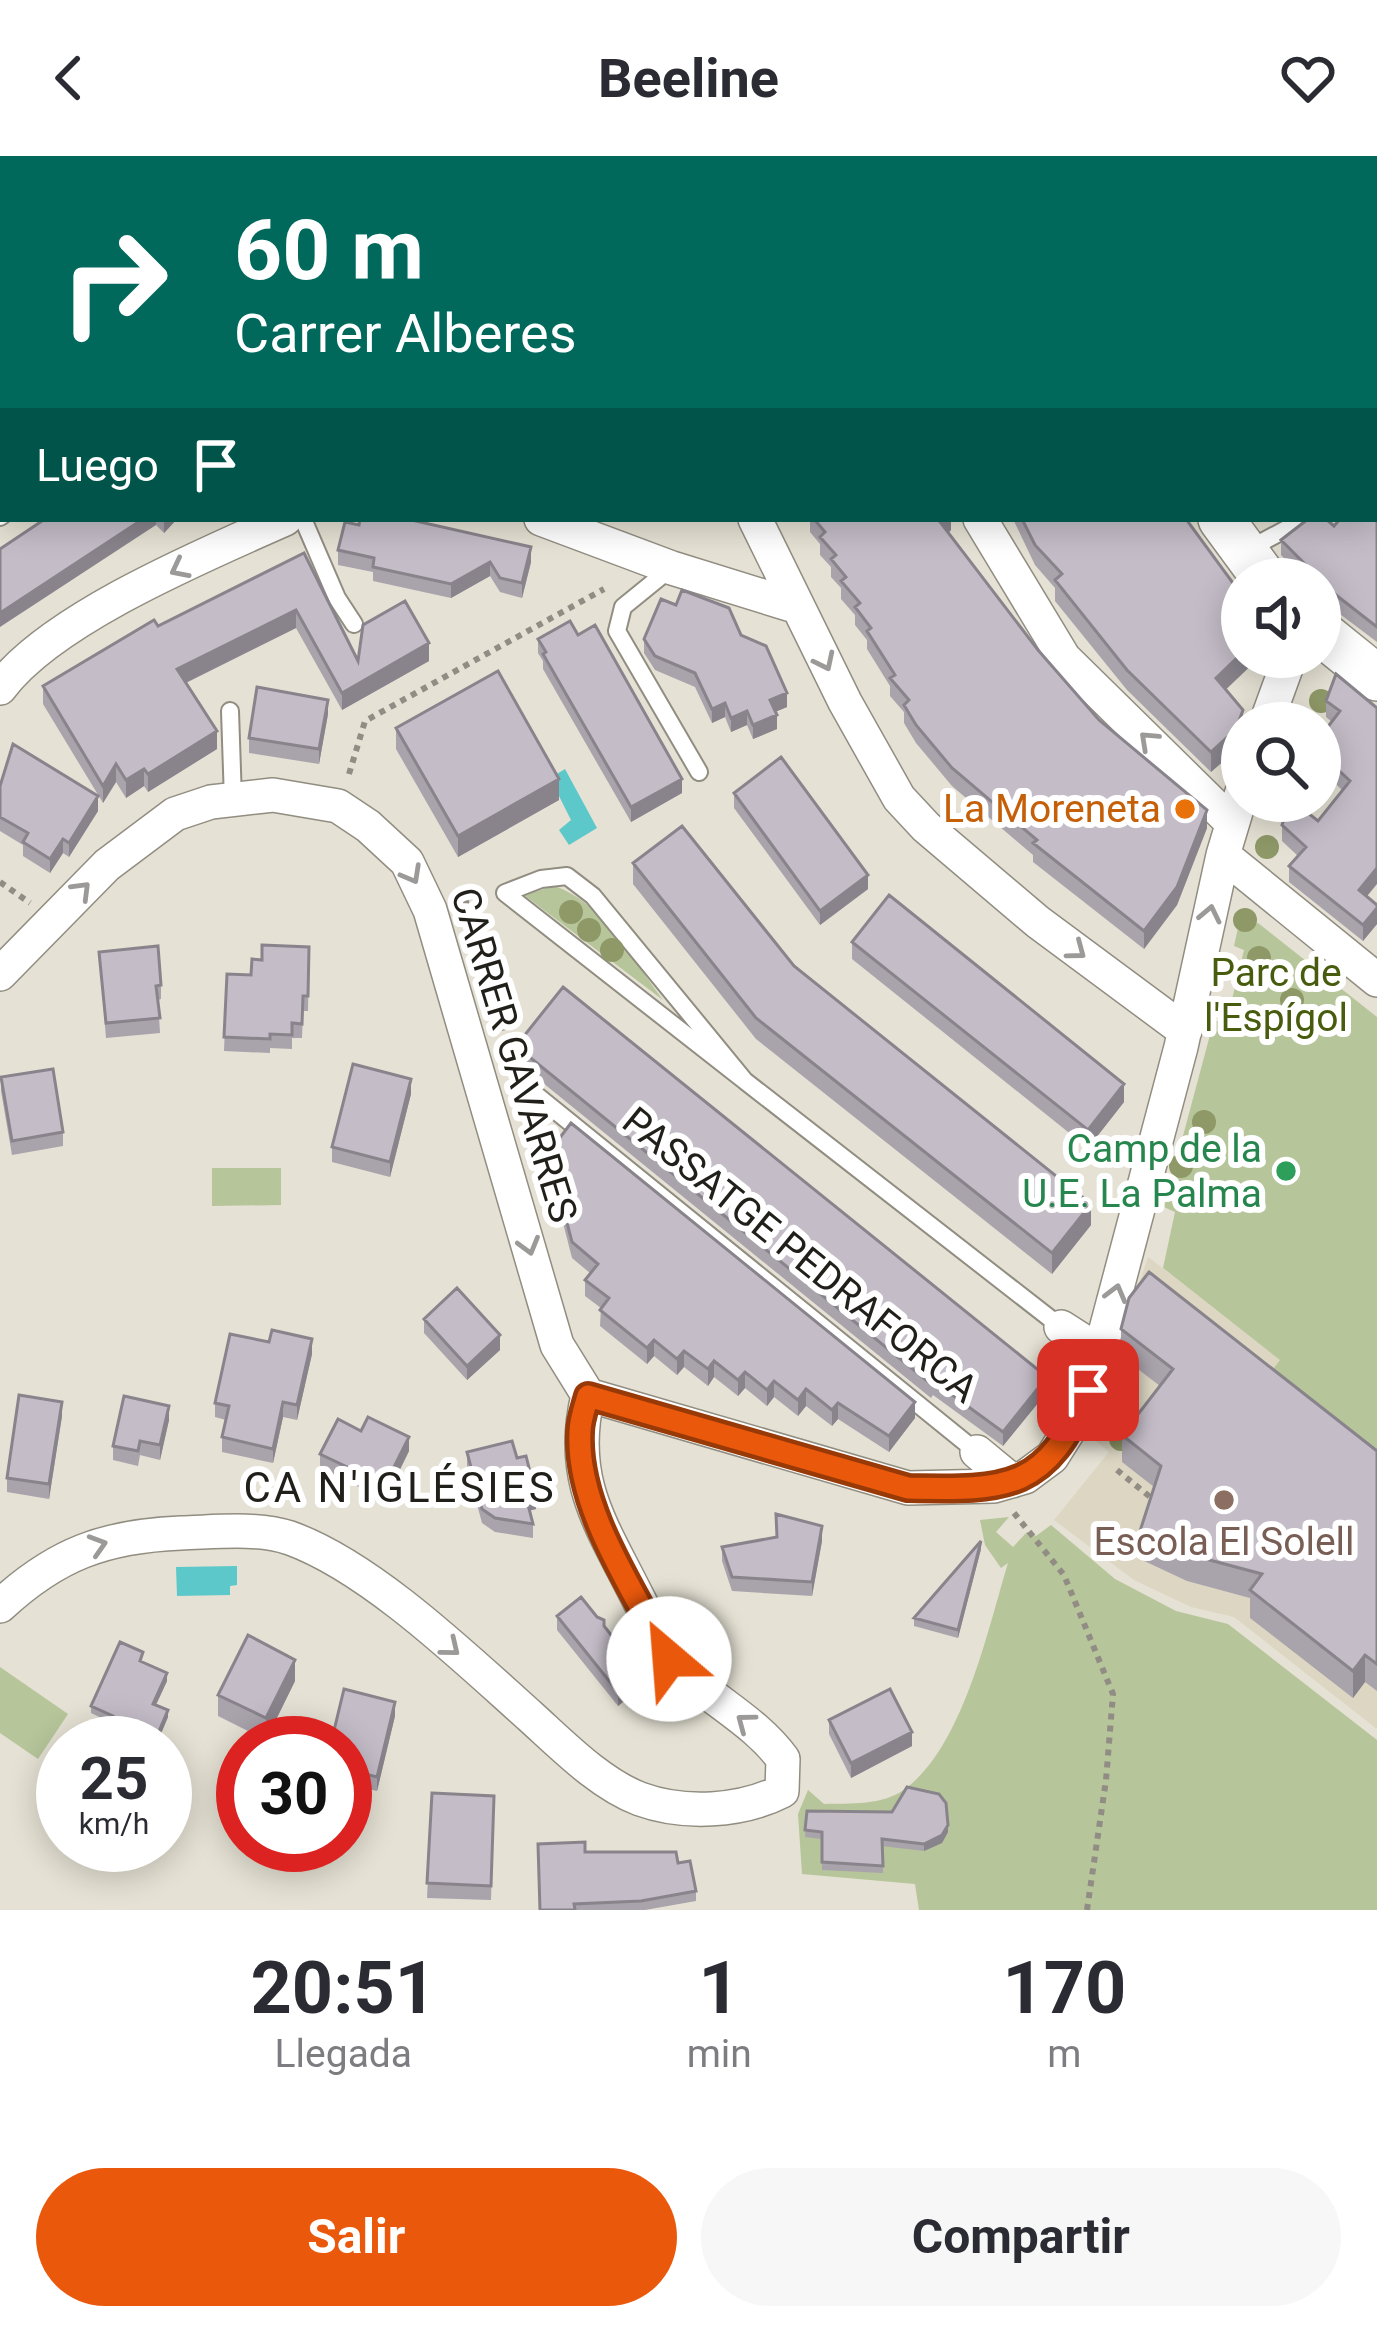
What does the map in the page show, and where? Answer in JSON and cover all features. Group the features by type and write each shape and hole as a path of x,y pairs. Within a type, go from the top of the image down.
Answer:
{"main road":[{"path":"1341,649 1377,677"}],"street":[{"path":"0,688 37,649 102,609 279,522"},
{"path":"549,522 798,607"},
{"path":"756,522 878,766 899,798 926,827 1038,922 1185,1031"},
{"path":"982,522 1064,658 1221,793"},
{"name":"CARRER GAVARRES","path":"0,974 107,865 175,814 211,802 273,795 338,806 368,826 407,862 430,910 557,1345 588,1396"},
{"path":"0,1606 26,1582 91,1545 142,1534 237,1531 284,1536 322,1552 385,1595 572,1752 638,1798 671,1807 754,1805 782,1791 783,1759 752,1726 669,1659 594,1514 583,1473 580,1431 588,1396 908,1488 1003,1484 1025,1478 1052,1457 1071,1430 1100,1352 1185,1031 1233,822"},
{"path":"1223,855 1377,980"},
{"path":"1061,1327 1100,1352"},
{"name":"PASSATGE PEDRAFORCA","path":"977,1452 1003,1484"}],"lane":[{"path":"304,522 354,623"},
{"path":"1243,550 1299,522"},
{"path":"663,564 623,608 617,631 700,772"},
{"path":"230,712 233,800"},
{"path":"746,1081 580,886 567,876 541,879 505,893 1061,1327"},
{"name":"PASSATGE PEDRAFORCA","path":"535,1094 977,1452"}],"path":[{"path":"338,806 365,722 663,564"},
{"path":"430,910 465,898 516,1072 535,1094"},
{"path":"1117,1470 1157,1504"},
{"path":"1003,1484 1064,1575 1113,1694 1087,1910"}],"shaded area":[{"name":"Escola El Solell","path":"1148,1257 1377,1435 1377,1729 1234,1617 1191,1607 1134,1580 1054,1520 1109,1452 1090,1436"}],"green space":[{"path":"554,886 602,919 663,1000 524,895"},
{"name":"Parc de l'Espígol","path":"1258,923 1377,1017 1377,1452 1316,1415 1322,1406 1271,1372 1280,1360 1163,1268 1175,1212 1164,1207 1214,1020 1226,1024 1244,950 1234,946 1238,928"},
{"path":"212,1168 281,1168 281,1205 212,1206"},
{"path":"1009,1517 996,1532 1013,1547 1027,1532 1036,1536 1051,1525 1115,1579 1176,1611 1228,1624 1377,1740 1377,1910 919,1910 915,1884 802,1874 798,1814 808,1790 824,1804 886,1798 905,1789 943,1745 971,1685 1008,1563 1001,1568 985,1545 980,1520"},
{"path":"0,1667 68,1714 36,1716 36,1758 0,1733"}],"water":[{"path":"565,769 597,828 569,845 559,830 571,820 550,778"},
{"path":"237,1566 237,1585 230,1586 230,1595 177,1596 176,1567"}],"building":[{"path":"40,522 138,522 0,613 0,549"},
{"path":"345,522 420,522 531,547 522,583 500,578 490,562 451,584 373,567 374,558 338,550"},
{"path":"817,522 940,522 1038,650 1099,720 1207,810 1177,887 1144,931 1033,843 1037,840 952,768 916,725 904,705 909,700 890,678 895,675 855,607 860,603 841,581 846,577 831,559 836,555 820,537 825,532"},
{"path":"1024,522 1188,522 1221,567 1221,673 1216,678 1236,702 1221,702 1221,743 1211,752 1127,670 1055,580 1062,574 1035,545"},
{"path":"1304,522 1334,526 1337,522 1377,522 1377,627 1341,599 1341,558 1299,558 1281,540"},
{"path":"304,553 358,661 363,625 405,601 429,643 342,693 296,610 177,669 217,731 148,774 144,769 126,780 116,764 103,786 43,686 154,620 158,626"},
{"path":"682,590 729,608 741,635 766,646 787,693 770,700 777,715 753,725 747,711 731,718 725,703 712,709 695,673 655,656 644,639 661,599 676,605"},
{"path":"570,621 578,635 595,625 682,779 631,807 538,639"},
{"path":"498,671 559,779 458,836 396,728"},
{"path":"1335,678 1341,678 1377,708 1377,868 1359,890 1377,908 1363,925 1289,866 1306,847 1282,825 1341,822 1341,792 1350,781 1341,772 1341,702 1326,701"},
{"path":"257,687 328,700 319,749 249,738"},
{"path":"13,744 98,796 69,843 63,839 50,859 23,842 28,833 0,817 0,786"},
{"path":"781,757 868,875 820,911 734,793"},
{"path":"682,826 794,966 1091,1204 1052,1253 756,1018 633,863"},
{"path":"889,895 1124,1084 1088,1130 852,942"},
{"path":"262,945 309,947 302,1024 292,1023 292,1035 270,1034 270,1039 224,1037 227,974 251,975 252,959 262,960"},
{"path":"158,946 160,1018 106,1023 99,952"},
{"path":"563,987 1047,1377 1003,1432 933,1381 931,1384 516,1046"},
{"path":"353,1064 411,1079 390,1162 332,1147"},
{"path":"53,1069 63,1132 12,1141 1,1077"},
{"path":"571,1123 915,1402 889,1436 838,1403 832,1410 806,1389 798,1400 774,1381 767,1390 745,1372 738,1380 714,1361 708,1369 684,1351 677,1359 654,1340 647,1348 600,1310 609,1298 585,1280 598,1264 572,1242 549,1152"},
{"name":"Escola El Solell","path":"1149,1272 1377,1451 1377,1664 1365,1655 1353,1671 1250,1590 1262,1574 1187,1554 1140,1531 1161,1466 1122,1435 1173,1369 1121,1329 1129,1298"},
{"path":"457,1288 500,1335 467,1366 424,1319"},
{"path":"272,1330 312,1339 297,1405 283,1402 273,1449 222,1437 229,1406 215,1403 230,1334 269,1342"},
{"path":"19,1395 62,1402 49,1484 7,1478"},
{"path":"124,1396 169,1406 160,1445 140,1441 138,1451 113,1446"},
{"path":"368,1417 409,1437 385,1485 320,1454 338,1419 361,1431"},
{"path":"512,1441 517,1458 526,1456 536,1495 526,1497 533,1524 495,1518 482,1509 467,1452"},
{"path":"776,1514 822,1526 812,1582 732,1577 722,1547 777,1537"},
{"path":"981,1541 958,1630 914,1618"},
{"path":"581,1597 604,1620 641,1673 618,1692 557,1616"},
{"path":"248,1635 295,1660 267,1716 218,1695"},
{"path":"120,1642 143,1652 140,1661 167,1673 153,1704 168,1710 165,1716 113,1716 91,1706"},
{"path":"344,1689 395,1702 377,1777 372,1776 372,1716 338,1716"},
{"path":"890,1689 912,1732 851,1763 829,1720"},
{"path":"907,1787 939,1794 946,1803 948,1825 942,1835 924,1844 882,1839 883,1866 822,1862 822,1832 805,1830 807,1811 892,1812"},
{"path":"432,1793 494,1796 491,1886 427,1883"},
{"path":"585,1842 585,1852 676,1852 678,1863 690,1861 696,1891 641,1901 574,1904 575,1910 540,1910 538,1844"}],"place":[{"name":"La Moreneta","path":"1185,809"},
{"name":"Camp de la U.E. La Palma","path":"1286,1171"},
{"name":"Escola El Solell","path":"1224,1500"}],"district":[{"name":"CA N'IGLÉSIES","path":"400,1487"}],"route":[{"path":"669,1659 594,1514 583,1473 580,1431 588,1396 908,1488 957,1489 1025,1478 1052,1457 1071,1430 1088,1390"}]}
